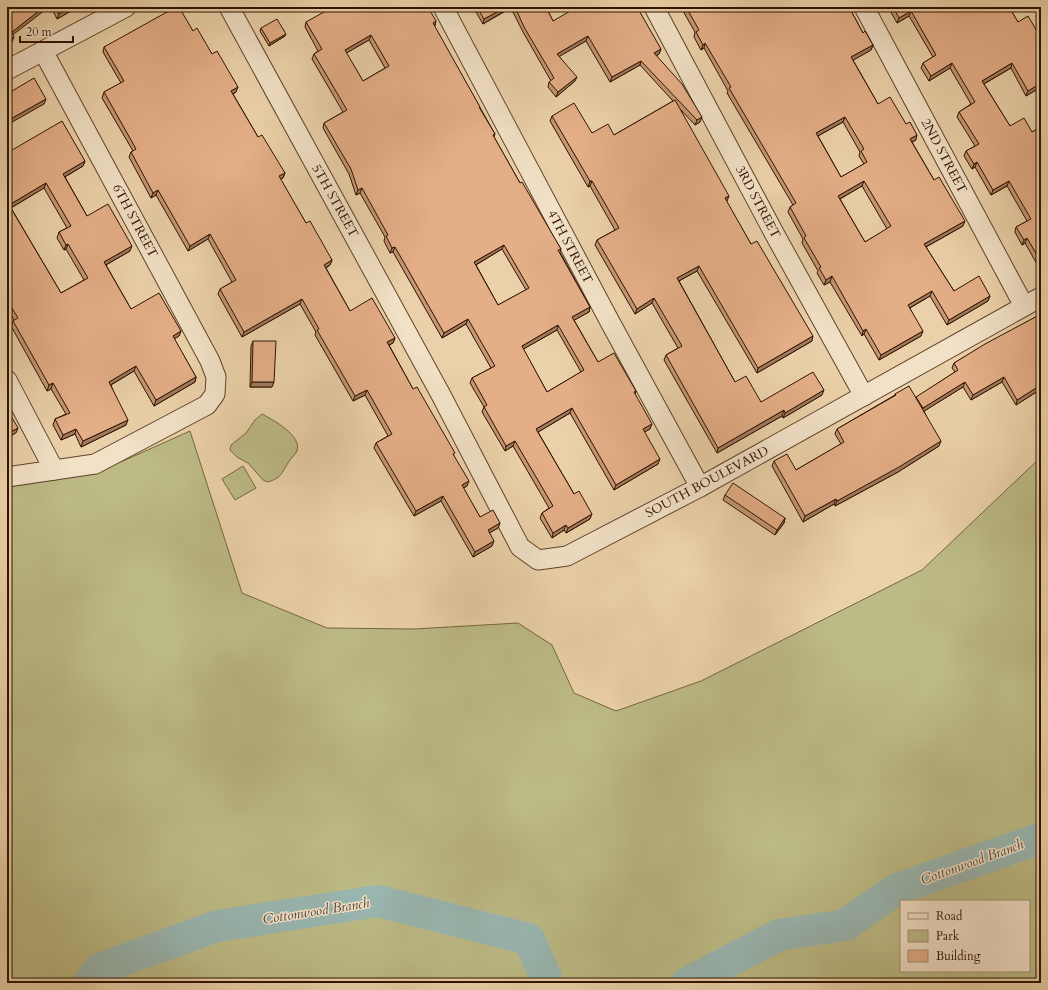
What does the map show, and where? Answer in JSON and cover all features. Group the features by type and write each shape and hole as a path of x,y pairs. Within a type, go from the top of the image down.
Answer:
{"street":[{"path":"7,70 126,7"},
{"name":"5TH STREET","path":"229,7 441,395"},
{"name":"4TH STREET","path":"443,7 610,322 700,487"},
{"name":"3RD STREET","path":"654,7 774,233 864,396"},
{"name":"2ND STREET","path":"864,7 1024,306"},
{"name":"6TH STREET","path":"43,51 210,361 216,376 215,394 207,405 96,464 54,470"},
{"name":"SOUTH BOULEVARD","path":"441,395 520,548 538,560 568,556 700,487 1041,297"},
{"path":"7,380 54,470 7,477"}],"green space":[{"path":"262,414 286,429 295,439 297,445 297,451 280,475 276,479 268,482 263,480 248,463 237,457 230,450 231,445 246,433 255,420"},
{"path":"190,431 242,593 327,628 414,629 518,623 552,645 574,693 616,711 701,681 922,570 1041,457 1041,983 7,983 7,487 46,481 123,461"},
{"path":"243,466 256,488 235,500 222,479"}],"building":[{"path":"7,7 44,7 12,32 14,37 7,41"},
{"path":"55,7 71,7 59,14"},
{"path":"176,7 179,7 193,31 197,28 212,54 217,51 238,87 231,91 258,137 262,135 285,173 279,176 306,223 310,221 332,260 324,265 350,311 372,298 395,338 387,342 413,389 417,387 455,453 453,454 469,481 462,485 480,517 493,510 500,523 488,530 494,541 475,552 443,496 416,511 376,443 392,434 367,390 355,396 317,330 319,329 302,299 244,332 220,289 236,280 210,234 190,246 158,190 153,193 131,152 136,149 104,92 124,81 104,47"},
{"path":"333,7 428,7 436,21 433,23 495,134 493,135 520,183 522,182 561,249 558,250 590,307 572,317 598,362 614,353 636,391 634,392 652,424 643,429 660,459 616,485 572,408 536,429 574,494 579,491 592,514 568,528 566,525 553,533 542,513 553,506 515,441 506,446 484,407 487,405 472,378 495,366 468,319 444,333 395,247 392,248 386,236 388,235 362,188 358,190 351,169 324,123 347,110 314,54 322,49 306,22","holes":["371,35 389,66 363,81 345,50","504,245 529,288 498,305 474,262","558,325 584,370 547,392 522,346"]},
{"path":"477,7 506,7 484,19"},
{"path":"515,7 546,7 553,21 577,7 637,7 661,49 654,53 682,84 702,117 697,120 641,61 612,77 588,36 557,54 577,77 558,92 549,82 554,78 524,27"},
{"path":"686,7 849,7 863,33 865,31 873,45 851,57 878,104 890,97 906,124 910,122 917,135 910,139 934,180 939,177 965,221 924,244 954,291 979,276 990,296 949,320 932,291 908,305 923,331 881,355 866,329 863,331 832,276 826,280 819,268 821,267 804,238 806,236 790,207 796,203 729,88 731,87 705,43 703,45 696,32 699,30","holes":["845,117 864,149 861,151 867,162 841,177 816,133","864,181 891,226 865,242 838,196"]},
{"path":"893,7 1009,7 1018,22 1028,16 1041,38 1041,83 1028,91 1012,63 982,81 1010,126 1024,118 1032,132 1041,127 1041,262 1027,238 1024,240 1016,227 1031,219 1009,181 993,190 977,162 974,164 966,151 979,144 959,112 975,102 952,63 931,76 923,63 936,55 911,11 899,18"},
{"path":"277,19 286,34 270,43 261,28"},
{"path":"34,78 46,99 7,121 7,94"},
{"path":"675,100 729,196 725,198 751,244 757,241 813,336 758,368 699,266 677,278 735,382 746,376 761,402 813,372 824,390 785,413 784,410 718,448 666,355 682,346 654,298 637,309 597,240 619,228 552,116 574,103 592,133 608,124 614,135"},
{"path":"62,121 85,161 63,174 87,216 108,204 132,246 104,262 131,309 159,293 181,331 173,336 196,377 156,400 136,366 109,382 128,420 83,441 76,429 63,435 55,419 70,413 53,383 49,385 13,321 18,318 7,300 7,153","holes":["46,183 71,226 59,232 66,245 68,244 88,278 61,293 9,205"]},
{"path":"1041,314 1041,385 1017,400 1004,377 973,395 965,382 923,408 916,397 958,370 954,363 985,344"},
{"path":"253,341 276,341 274,382 252,382"},
{"path":"909,386 941,441 899,467 837,501 836,499 805,516 774,461 787,454 796,470 844,442 837,429"},
{"path":"7,409 18,428 7,434"},
{"path":"733,483 785,518 777,530 725,495"}],"waterway":[{"name":"Cottonwood Branch","path":"687,983 779,935 845,925 897,889 1041,838"},
{"name":"Cottonwood Branch","path":"89,983 99,969 217,926 378,901 529,939 548,983"}]}
